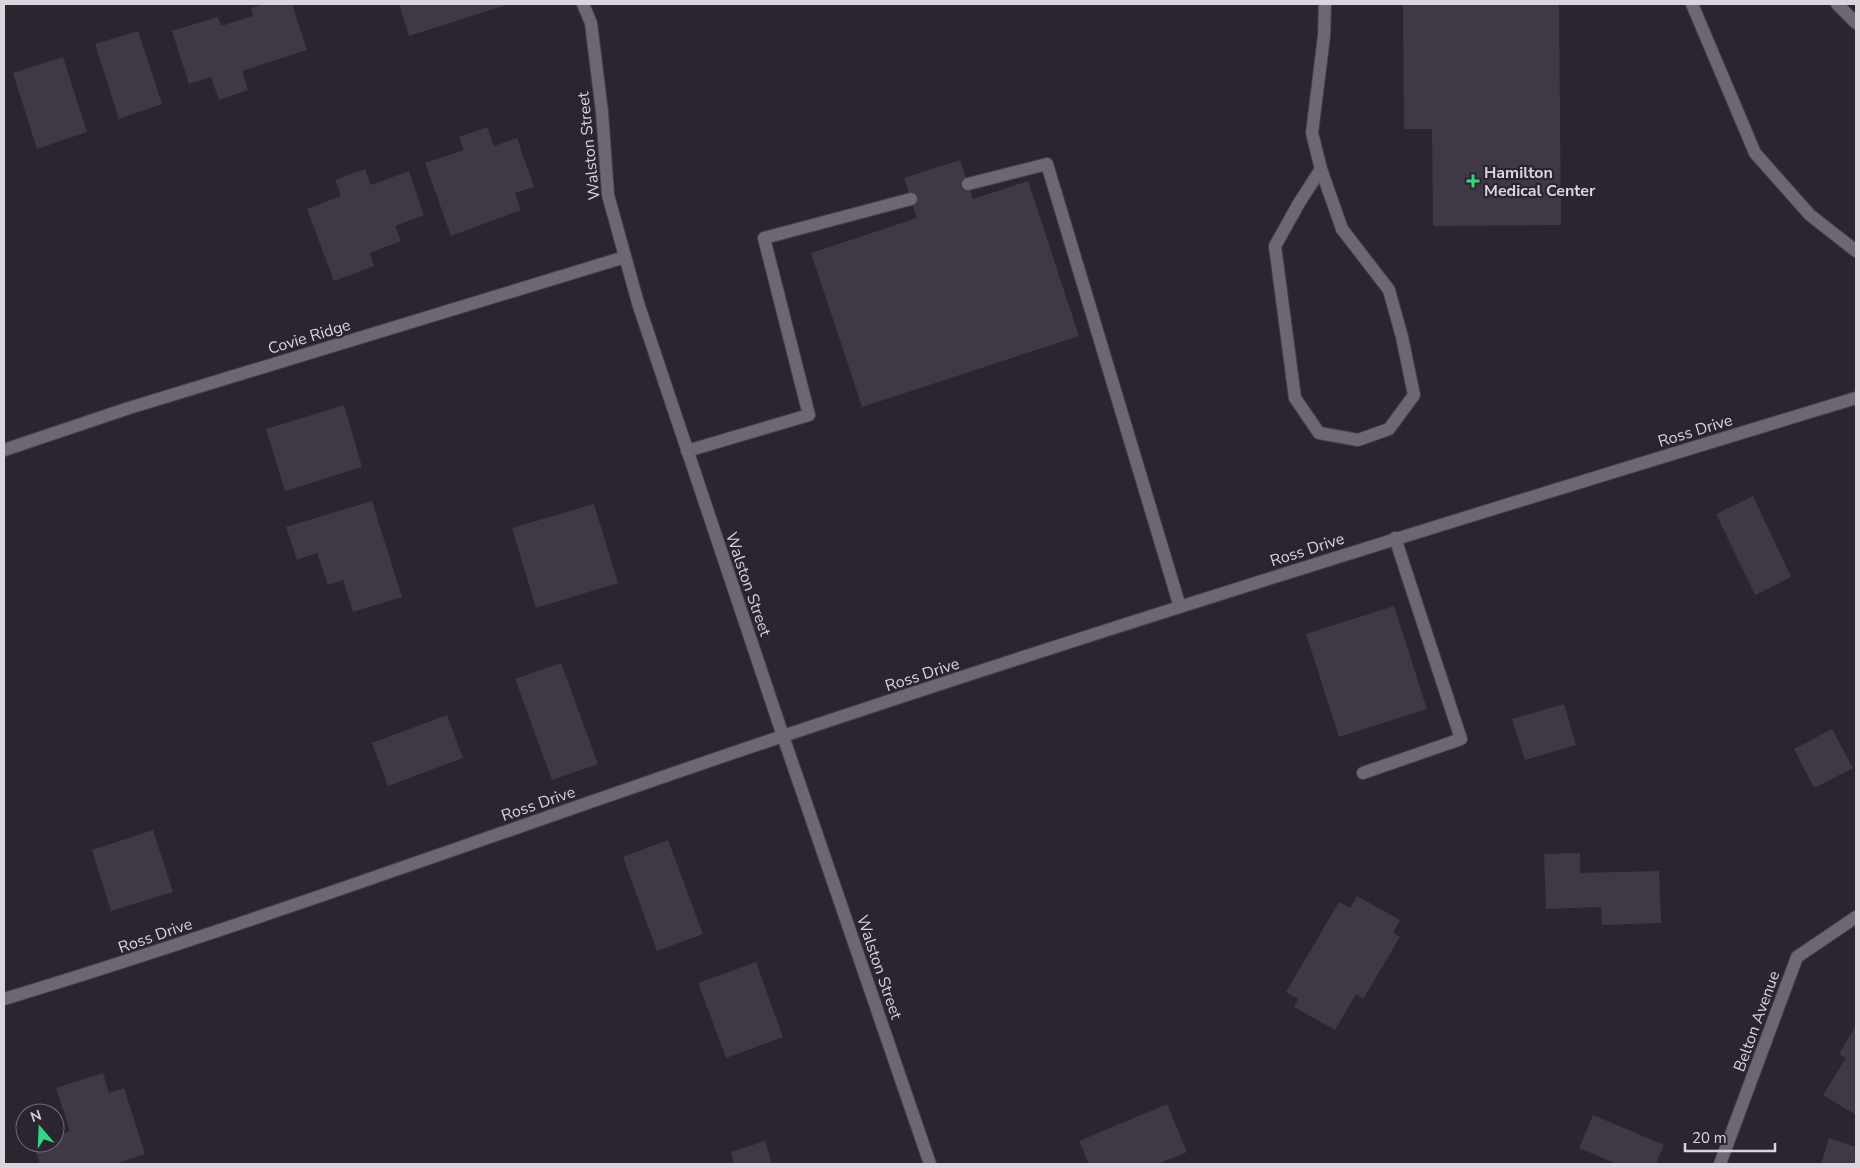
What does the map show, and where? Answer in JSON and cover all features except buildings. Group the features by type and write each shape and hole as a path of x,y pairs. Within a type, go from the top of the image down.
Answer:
{"street":[{"name":"Walston Street","path":"583,4 591,24 602,112 608,195 638,303 783,736 930,1164"},
{"path":"1322,169 1299,202 1276,246 1295,398 1319,433 1358,440 1388,429 1414,395 1402,337 1389,290 1342,229 1312,133 1324,36 1325,4"},
{"path":"1692,4 1755,153 1810,215 1856,251"},
{"path":"1837,4 1856,23"},
{"path":"968,184 1048,164 1180,607"},
{"path":"687,452 809,415 764,238 911,199"},
{"name":"Covie Ridge","path":"4,450 138,405 625,257"},
{"name":"Ross Drive","path":"4,999 132,960 783,736 1180,607 1395,538 1856,398"},
{"path":"1363,773 1461,740 1395,538"},
{"name":"Belton Avenue","path":"1720,1164 1797,957 1856,917"}],"place":[{"name":"Hamilton Medical Center","path":"1473,181"}]}
